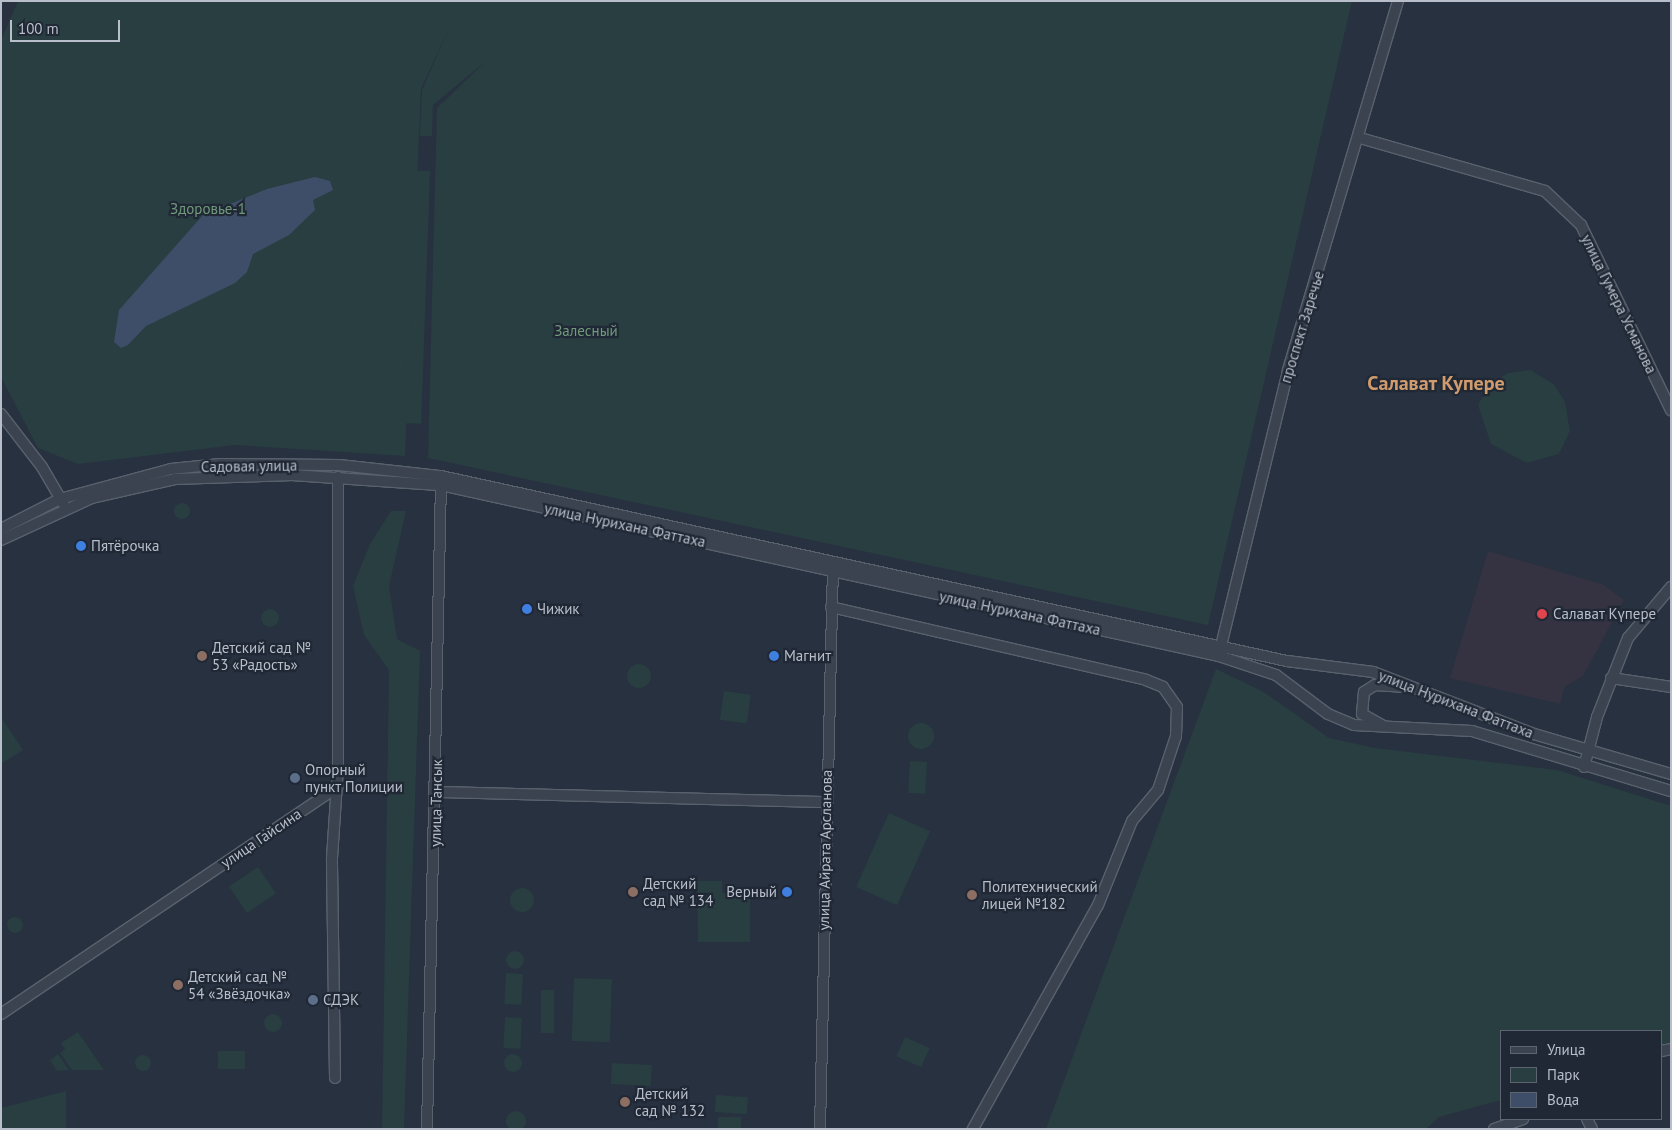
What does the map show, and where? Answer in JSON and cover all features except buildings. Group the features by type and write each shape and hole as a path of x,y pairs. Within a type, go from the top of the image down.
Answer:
{"street":[{"name":"проспект Заречье","path":"1219,656 1288,370 1360,138 1398,1"},
{"name":"улица Гумера Усманова","path":"1360,138 1545,191 1581,225 1671,410"},
{"path":"1,414 62,503"},
{"name":"Садовая улица","path":"62,503 136,476 221,464 340,465 441,481"},
{"name":"Садовая улица","path":"62,503 175,479 233,474 338,476 441,481"},
{"path":"335,1078 332,858 338,787 338,476"},
{"name":"улица Нурихана Фаттаха","path":"441,481 833,566 1219,656 1276,675 1342,721 1365,728 1472,731 1584,767 1671,790"},
{"name":"улица Тансык","path":"427,1129 436,792 441,481"},
{"path":"1,529 62,503"},
{"path":"1,540 62,503"},
{"name":"улица Нурихана Фаттаха","path":"833,566 1222,644 1309,665 1373,672 1588,753 1671,774"},
{"name":"улица Айрата Арсланова","path":"820,1129 826,802 833,566"},
{"path":"1584,767 1611,678 1628,638 1671,586"},
{"path":"831,607 1146,680 1163,687 1177,707 1176,736 1158,790 1132,821 1098,905 973,1129"},
{"path":"1611,678 1671,687"},
{"path":"1390,728 1366,719 1361,698 1375,684 1410,687"},
{"name":"улица Гайсина","path":"1,1014 338,787"},
{"path":"436,792 826,802"},
{"path":"1494,1129 1521,1120"}],"shaded area":[{"name":"Салават Күпере","path":"1488,551 1604,585 1624,600 1583,676 1565,686 1560,704 1450,678"}],"green space":[{"path":"18,1 1352,1 1208,625 428,458 437,108 486,61 433,105 432,136 420,136 422,90 450,26 421,89 405,456 235,445 78,464 38,448 1,377 1,40"},
{"path":"414,170 430,171 421,424 405,423"},
{"path":"1530,370 1554,384 1565,402 1570,431 1559,454 1527,463 1491,444 1478,405 1491,383 1508,373"},
{"path":"179,503 185,503 190,508 188,517 179,519 174,514 174,508"},
{"path":"391,511 406,511 389,586 397,639 420,651 404,1129 382,1129 389,670 364,635 353,586 370,544"},
{"path":"270,609 276,612 279,618 276,624 270,627 264,624 261,618 264,612"},
{"path":"639,664 648,667 651,676 648,685 639,688 630,685 627,676 630,667"},
{"path":"1216,669 1262,691 1329,738 1375,748 1557,770 1671,806 1671,1055 1662,1058 1662,1030 1500,1030 1500,1100 1439,1117 1426,1129 1046,1129"},
{"path":"724,691 751,695 747,723 720,720"},
{"path":"1,717 23,750 1,764"},
{"path":"921,723 930,727 934,736 930,745 921,749 912,745 908,736 912,727"},
{"path":"910,761 927,762 925,794 908,793"},
{"path":"889,813 930,831 897,905 856,887"},
{"path":"258,867 276,894 247,913 229,887"},
{"path":"697,881 722,881 722,893 750,893 750,942 698,942"},
{"path":"522,888 530,892 534,900 530,908 522,912 514,908 510,900 514,892"},
{"path":"12,917 18,917 23,922 21,931 12,933 7,928 7,922"},
{"path":"511,951 519,951 524,956 522,967 511,969 506,964 506,956"},
{"path":"506,973 523,974 521,1005 504,1004"},
{"path":"574,978 612,979 610,1042 572,1041"},
{"path":"541,990 554,990 554,1033 541,1033"},
{"path":"273,1014 279,1017 282,1023 279,1029 273,1032 267,1029 264,1023 267,1017"},
{"path":"505,1017 522,1018 520,1049 503,1048"},
{"path":"78,1032 104,1070 72,1070 60,1053 65,1049 61,1043"},
{"path":"905,1037 930,1048 921,1067 896,1056"},
{"path":"218,1051 245,1051 245,1069 218,1069"},
{"path":"58,1054 69,1070 57,1071 50,1060"},
{"path":"509,1054 517,1054 522,1059 520,1070 509,1072 504,1067 504,1059"},
{"path":"140,1055 146,1055 151,1060 149,1069 140,1071 135,1066 135,1060"},
{"path":"612,1063 652,1065 651,1086 611,1084"},
{"path":"66,1091 66,1129 1,1129 1,1108"},
{"path":"716,1095 748,1097 747,1114 715,1112"},
{"path":"516,1111 523,1114 526,1121 523,1128 516,1131 509,1128 506,1121 509,1114"},
{"path":"718,1117 741,1117 741,1129 718,1129"}],"water":[{"path":"315,177 330,181 333,190 313,200 315,210 289,235 253,254 247,272 235,283 146,326 128,345 121,348 114,342 119,310 203,215 267,189"}],"place":[{"name":"Пятёрочка","path":"81,546"},
{"name":"Чижик","path":"527,609"},
{"name":"Салават Күпере","path":"1542,614"},
{"name":"Детский сад № 53 «Радость»","path":"202,656"},
{"name":"Магнит","path":"774,656"},
{"name":"Опорный пункт Полиции","path":"295,778"},
{"name":"Детский сад № 134","path":"633,892"},
{"name":"Верный","path":"787,892"},
{"name":"Политехнический лицей №182","path":"972,895"},
{"name":"Детский сад № 54 «Звёздочка»","path":"178,985"},
{"name":"СДЭК","path":"313,1000"},
{"name":"Детский сад № 132","path":"625,1102"}],"district":[{"name":"Салават Купере","path":"1436,383"}],"park label":[{"name":"Здоровье-1","path":"208,209"},
{"name":"Залесный","path":"586,331"}]}
